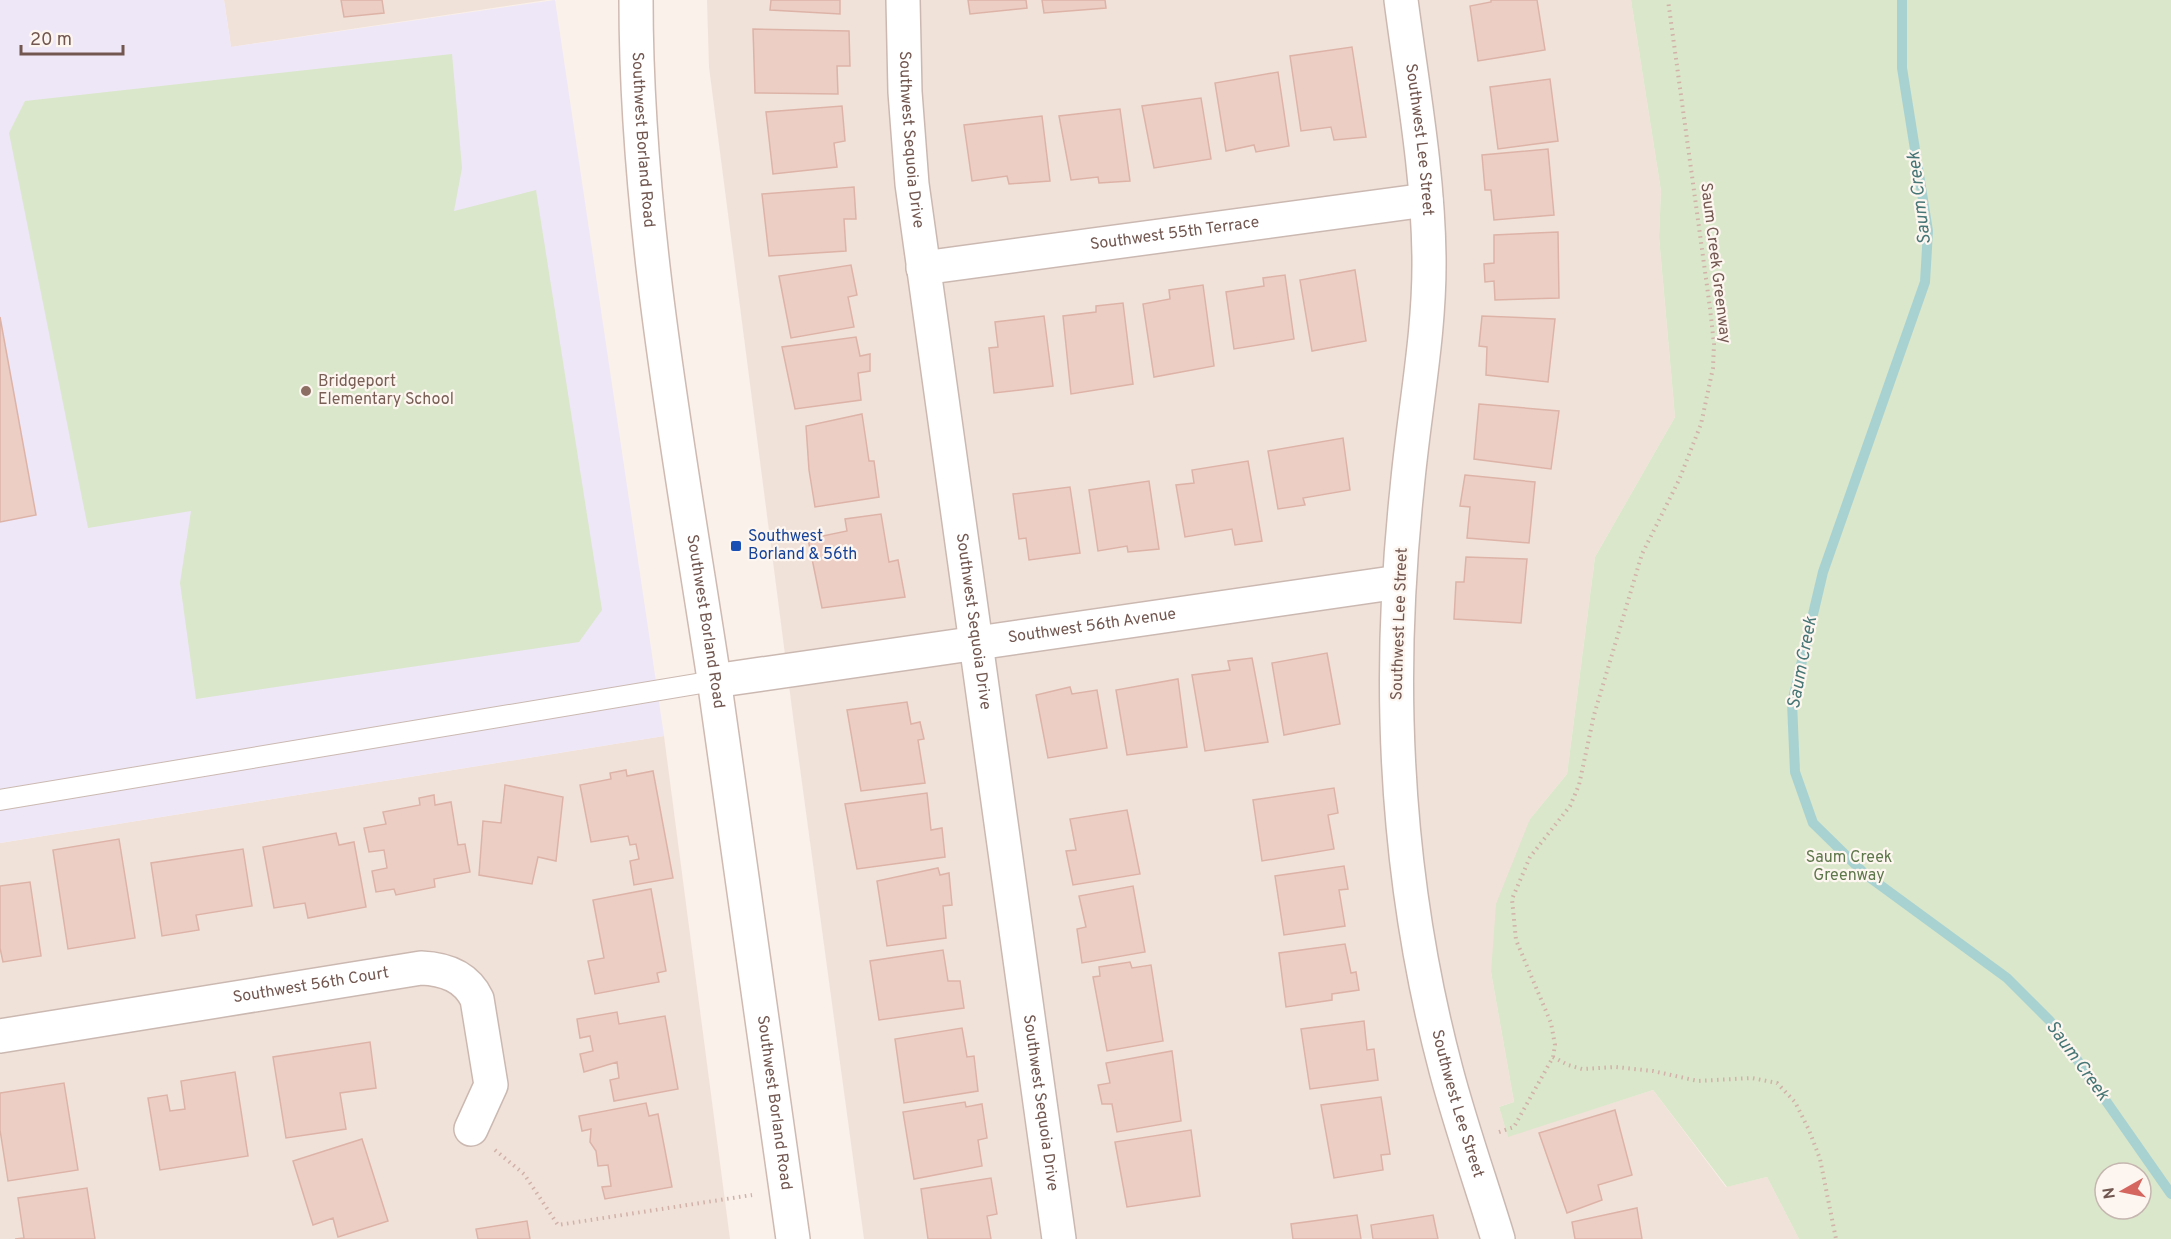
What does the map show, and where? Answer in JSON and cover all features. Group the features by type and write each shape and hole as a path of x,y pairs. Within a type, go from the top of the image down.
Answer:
{"street":[{"name":"Southwest Borland Road","path":"636,0 640,120 652,254 793,1239"},
{"name":"Southwest Sequoia Drive","path":"903,0 905,92 911,172 923,268 1059,1239"},
{"name":"Southwest Lee Street","path":"1401,0 1426,200 1429,256 1427,324 1407,489 1400,582 1397,720 1402,815 1411,891 1425,974 1446,1070 1498,1239"},
{"name":"Southwest 55th Terrace","path":"923,268 1426,200"},
{"name":"Southwest 56th Avenue","path":"714,681 1400,582"},
{"name":"Southwest 56th Court","path":"0,1036 422,968 442,969 472,988 477,999 491,1085 471,1129"}],"lane":[{"path":"0,800 714,681"}],"path":[{"name":"Saum Creek Greenway","path":"1553,1057 1555,1045 1551,1023 1516,940 1512,899 1530,857 1570,806 1579,785 1594,715 1642,554 1679,480 1698,433 1713,368 1714,344 1710,308 1668,0"},
{"path":"1499,1132 1514,1127 1553,1057 1582,1069 1616,1067 1653,1071 1698,1081 1752,1078 1777,1083 1795,1102 1820,1159 1836,1239"},
{"path":"471,1129 524,1174 558,1225 786,1190"}],"shaded area":[{"name":"Bridgeport Elementary School","path":"0,0 224,0 231,47 555,0 664,736 0,843"},
{"path":"224,0 547,0 231,47"},
{"path":"707,0 1631,0 1661,191 1659,237 1675,417 1595,557 1567,774 1530,819 1491,972 1514,1102 1499,1107 1508,1136 1653,1090 1726,1187 1767,1177 1799,1239 864,1239 794,724 709,67"},
{"path":"664,736 730,1239 0,1239 0,843"}],"green space":[{"name":"Saum Creek Greenway","path":"1631,0 2171,0 2171,1239 1799,1239 1767,1177 1727,1187 1653,1090 1508,1137 1499,1107 1514,1102 1491,972 1496,904 1530,819 1567,774 1595,557 1675,417 1659,237 1661,191"},
{"path":"452,54 462,168 454,211 536,190 602,610 579,642 196,699 180,583 191,511 88,528 9,133 25,101"}],"building":[{"path":"341,0 382,0 384,13 344,17"},
{"path":"771,0 840,0 840,14 770,10"},
{"path":"968,0 1026,0 1027,8 970,14"},
{"path":"1042,0 1105,0 1106,8 1044,13"},
{"path":"1491,0 1537,0 1545,50 1478,61 1470,6 1491,2"},
{"path":"753,29 849,31 850,66 837,66 838,94 755,93"},
{"path":"1352,47 1366,137 1334,140 1331,127 1301,131 1290,56"},
{"path":"1278,72 1289,146 1256,152 1254,145 1226,151 1215,83"},
{"path":"1550,79 1558,141 1498,149 1490,87"},
{"path":"1201,98 1211,159 1154,168 1142,106"},
{"path":"842,106 845,141 834,143 837,167 773,174 766,112"},
{"path":"1120,109 1130,181 1099,183 1098,177 1071,180 1059,116"},
{"path":"1042,116 1050,181 1009,184 1007,176 972,181 964,125"},
{"path":"1548,149 1554,215 1494,220 1491,190 1485,190 1482,155"},
{"path":"854,187 856,219 844,219 846,251 769,256 762,194"},
{"path":"1558,232 1559,298 1495,300 1494,281 1485,282 1484,264 1494,263 1494,235"},
{"path":"851,265 857,295 848,297 854,327 791,338 779,276"},
{"path":"1355,270 1366,341 1312,351 1300,280"},
{"path":"1285,275 1294,339 1234,349 1226,292 1264,286 1263,278"},
{"path":"1203,285 1214,366 1154,377 1143,304 1170,299 1169,290"},
{"path":"1123,303 1133,384 1071,394 1063,316 1096,312 1096,306"},
{"path":"1044,316 1053,386 994,393 989,348 998,347 995,322"},
{"path":"1482,316 1555,319 1548,382 1486,375 1487,347 1479,346"},
{"path":"0,317 36,515 0,522"},
{"path":"856,337 860,356 870,354 870,371 858,373 861,400 795,409 782,347"},
{"path":"1479,404 1559,411 1551,469 1474,459"},
{"path":"862,414 869,461 874,461 879,497 815,507 809,470 806,426"},
{"path":"1343,438 1350,490 1303,498 1305,505 1278,509 1268,451"},
{"path":"1248,461 1262,541 1235,545 1232,529 1185,537 1176,485 1194,483 1192,470"},
{"path":"1465,475 1535,482 1529,543 1467,538 1470,507 1460,506"},
{"path":"1149,481 1159,549 1128,552 1127,546 1098,551 1089,490"},
{"path":"1070,487 1080,553 1029,560 1026,538 1019,539 1013,494"},
{"path":"881,514 889,562 898,560 905,597 822,608 808,539 847,531 845,519"},
{"path":"1466,557 1527,559 1521,623 1454,619 1456,582 1464,582"},
{"path":"1327,653 1340,724 1284,735 1272,663"},
{"path":"1252,658 1268,742 1205,751 1192,675 1230,670 1228,661"},
{"path":"1178,679 1187,747 1127,755 1116,690"},
{"path":"1070,687 1072,694 1097,690 1107,748 1048,758 1036,695"},
{"path":"907,702 911,724 920,722 924,739 918,740 925,783 861,791 847,710"},
{"path":"626,770 627,776 653,771 673,878 634,885 630,861 639,859 636,844 630,845 628,836 591,842 580,785 611,779 610,773"},
{"path":"505,785 563,797 556,861 538,857 532,884 479,875 483,821 501,823"},
{"path":"1334,788 1338,813 1328,815 1334,849 1262,861 1253,800"},
{"path":"927,793 931,830 942,828 945,857 857,869 845,804"},
{"path":"434,795 435,805 451,802 458,845 465,844 470,872 434,879 435,887 396,895 394,889 376,892 372,871 387,868 384,850 369,852 364,828 386,824 383,812 420,805 419,798"},
{"path":"1127,810 1140,874 1073,885 1066,851 1076,850 1070,819"},
{"path":"336,833 339,845 354,842 366,907 308,918 305,903 274,908 263,847"},
{"path":"119,839 135,938 68,949 53,850"},
{"path":"243,849 252,906 196,915 199,930 162,936 151,863"},
{"path":"1344,866 1348,889 1339,890 1345,926 1284,935 1275,876"},
{"path":"938,868 940,875 949,873 952,905 943,906 946,938 887,946 877,881"},
{"path":"30,882 41,956 3,962 0,948 0,886"},
{"path":"1133,886 1145,952 1082,963 1077,929 1086,927 1079,896"},
{"path":"651,889 666,971 657,973 659,982 595,994 588,961 604,958 593,900"},
{"path":"1345,944 1351,973 1356,972 1359,990 1332,994 1332,1000 1286,1007 1279,953"},
{"path":"943,950 948,981 960,981 964,1008 879,1020 870,961"},
{"path":"1130,962 1132,968 1151,965 1163,1041 1107,1051 1093,977 1100,976 1099,967"},
{"path":"617,1012 619,1024 665,1016 678,1089 614,1101 610,1080 619,1078 617,1062 584,1072 580,1054 593,1051 590,1036 580,1038 577,1019"},
{"path":"1364,1021 1367,1050 1374,1049 1378,1080 1310,1089 1301,1029"},
{"path":"962,1028 967,1057 974,1056 978,1091 904,1103 895,1039"},
{"path":"370,1042 376,1088 340,1093 346,1129 286,1138 273,1057"},
{"path":"1172,1051 1181,1121 1117,1132 1112,1104 1102,1104 1098,1085 1110,1083 1106,1063"},
{"path":"235,1072 248,1156 160,1170 148,1098 167,1095 170,1111 185,1109 181,1081"},
{"path":"64,1083 78,1170 8,1181 0,1130 0,1093"},
{"path":"1381,1097 1390,1154 1381,1155 1383,1170 1334,1178 1321,1105"},
{"path":"965,1102 966,1107 982,1104 987,1138 978,1140 982,1166 914,1179 903,1112"},
{"path":"646,1103 649,1116 658,1114 672,1187 605,1199 602,1187 611,1186 608,1165 598,1166 596,1151 590,1142 591,1129 582,1131 579,1116"},
{"path":"1615,1110 1632,1175 1598,1185 1602,1200 1567,1213 1539,1133"},
{"path":"1191,1130 1200,1196 1127,1207 1115,1142"},
{"path":"362,1139 388,1221 338,1237 333,1218 313,1225 293,1161"},
{"path":"991,1178 997,1214 987,1216 991,1239 928,1239 921,1189"},
{"path":"87,1188 95,1239 15,1239 24,1238 18,1198"},
{"path":"1637,1208 1642,1239 1575,1239 1572,1222"},
{"path":"1357,1215 1361,1239 1293,1239 1291,1224"},
{"path":"1433,1215 1438,1239 1373,1239 1371,1225"},
{"path":"527,1221 530,1239 478,1239 476,1229"}],"waterway":[{"name":"Saum Creek","path":"1902,0 1902,68 1928,231 1925,282 1823,572 1792,703 1795,772 1813,823 1865,874 2007,978 2050,1021 2171,1194"}],"place":[{"name":"Bridgeport Elementary School","path":"306,391"},
{"name":"Southwest Borland & 56th","path":"736,546"}]}
